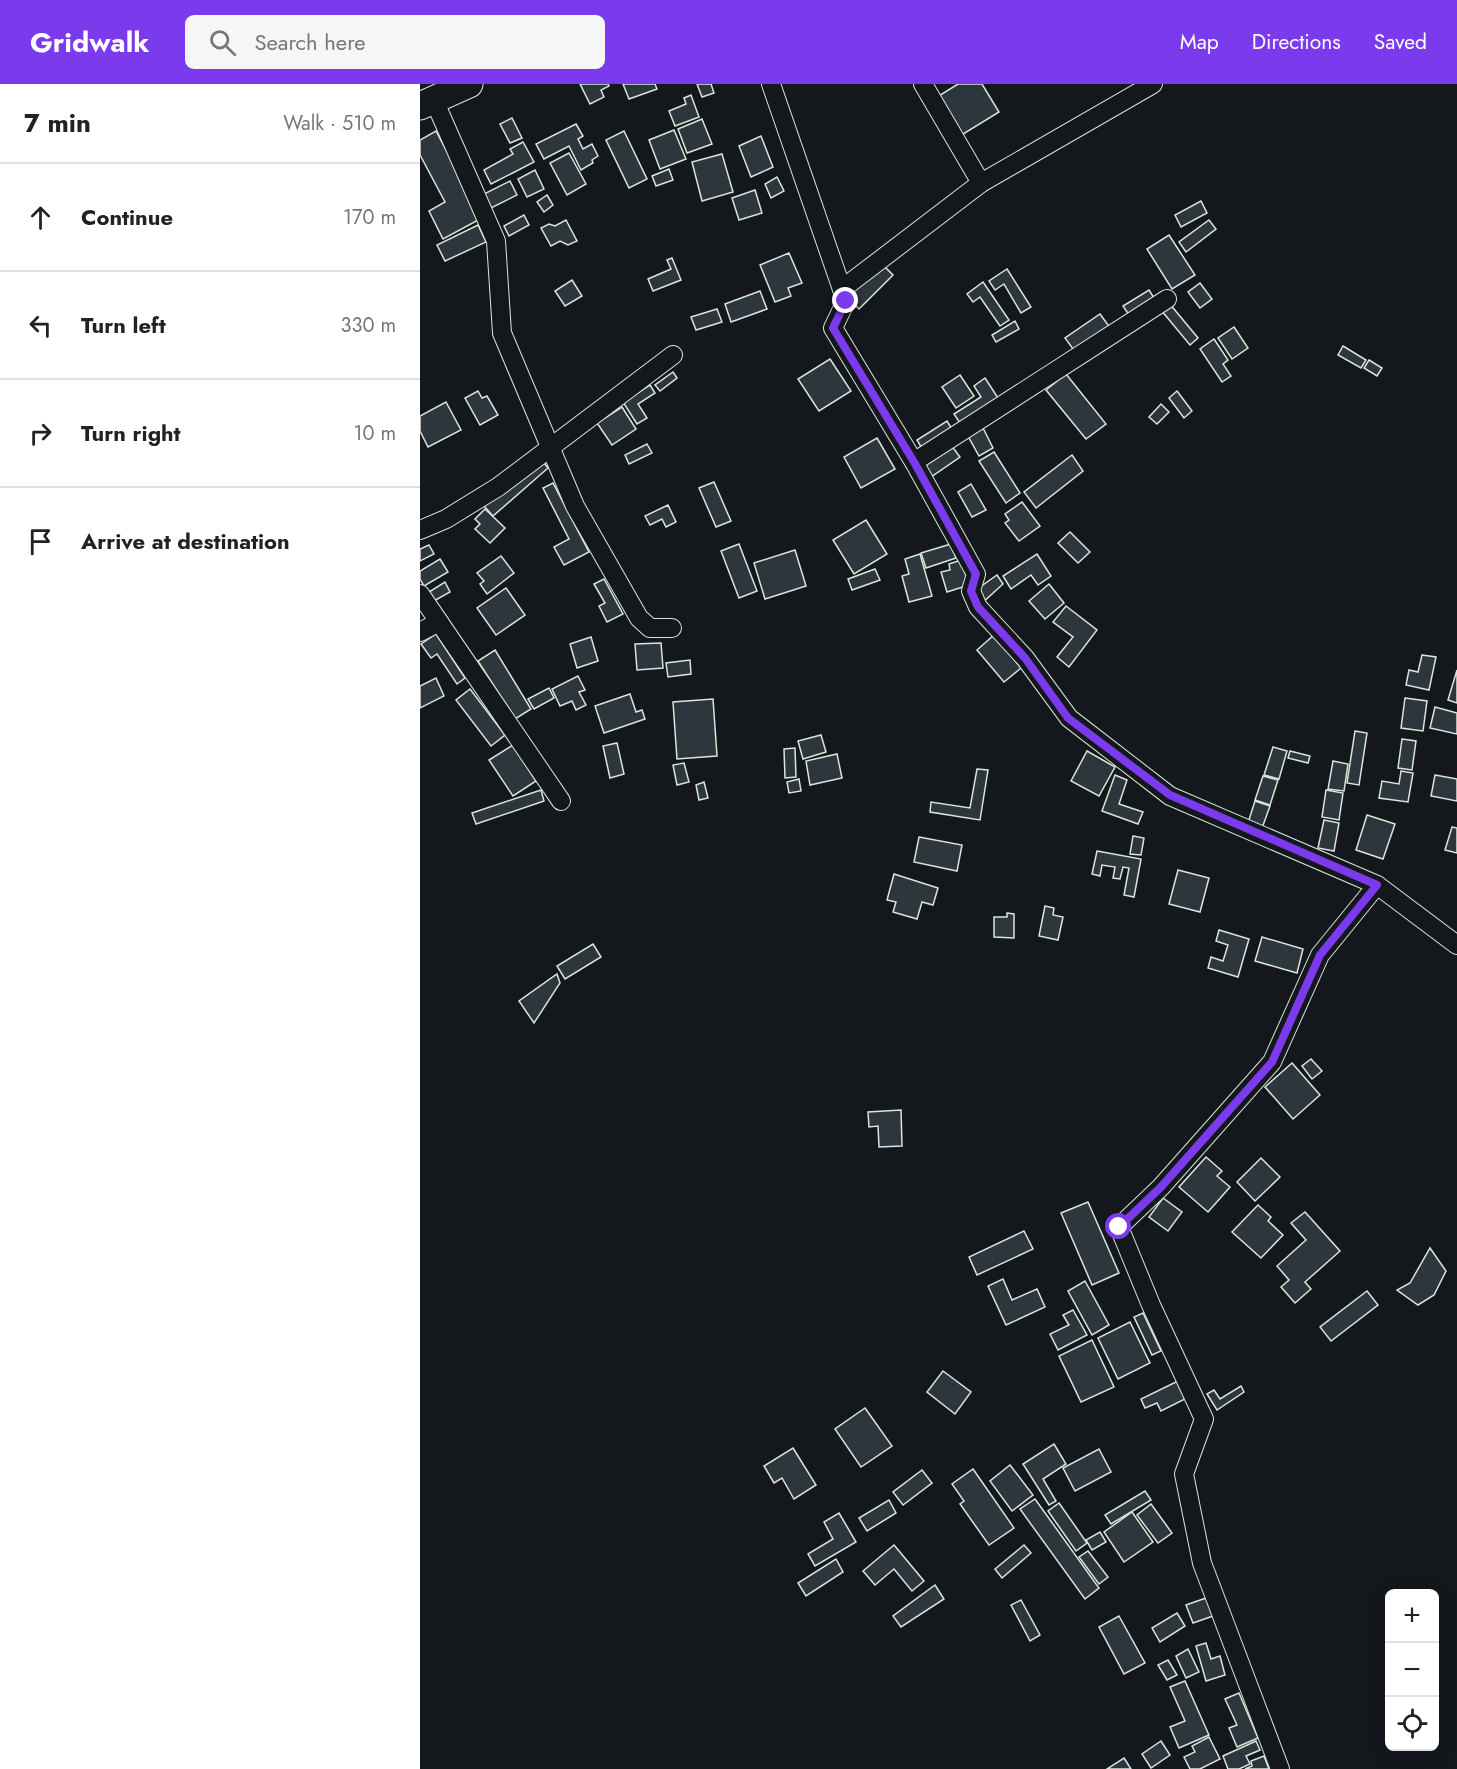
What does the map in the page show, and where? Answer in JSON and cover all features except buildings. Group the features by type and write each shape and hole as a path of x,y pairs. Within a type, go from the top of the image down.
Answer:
{"highway":[{"path":"427,103 469,84"}],"street":[{"path":"771,84 846,301 833,328 914,462 976,574 971,591 978,607 1025,658 1068,718 1170,795 1377,885 1457,945"},
{"path":"923,84 981,183"},
{"path":"842,290 981,183 1153,84"},
{"path":"427,103 496,241 502,333 575,506 639,618 650,628 672,627"},
{"path":"914,462 1167,299"},
{"path":"420,530 446,519 498,487 673,355"},
{"path":"420,594 561,801"},
{"path":"420,632 440,622"},
{"path":"1280,1769 1202,1563 1184,1474 1204,1419 1151,1305 1119,1227 1161,1187 1272,1062 1320,955 1377,885"}],"route":[{"path":"846,301 833,328 914,462 976,574 971,591 978,607 1025,658 1068,718 1170,795 1377,885 1320,955 1272,1062 1161,1187 1119,1227"}]}
